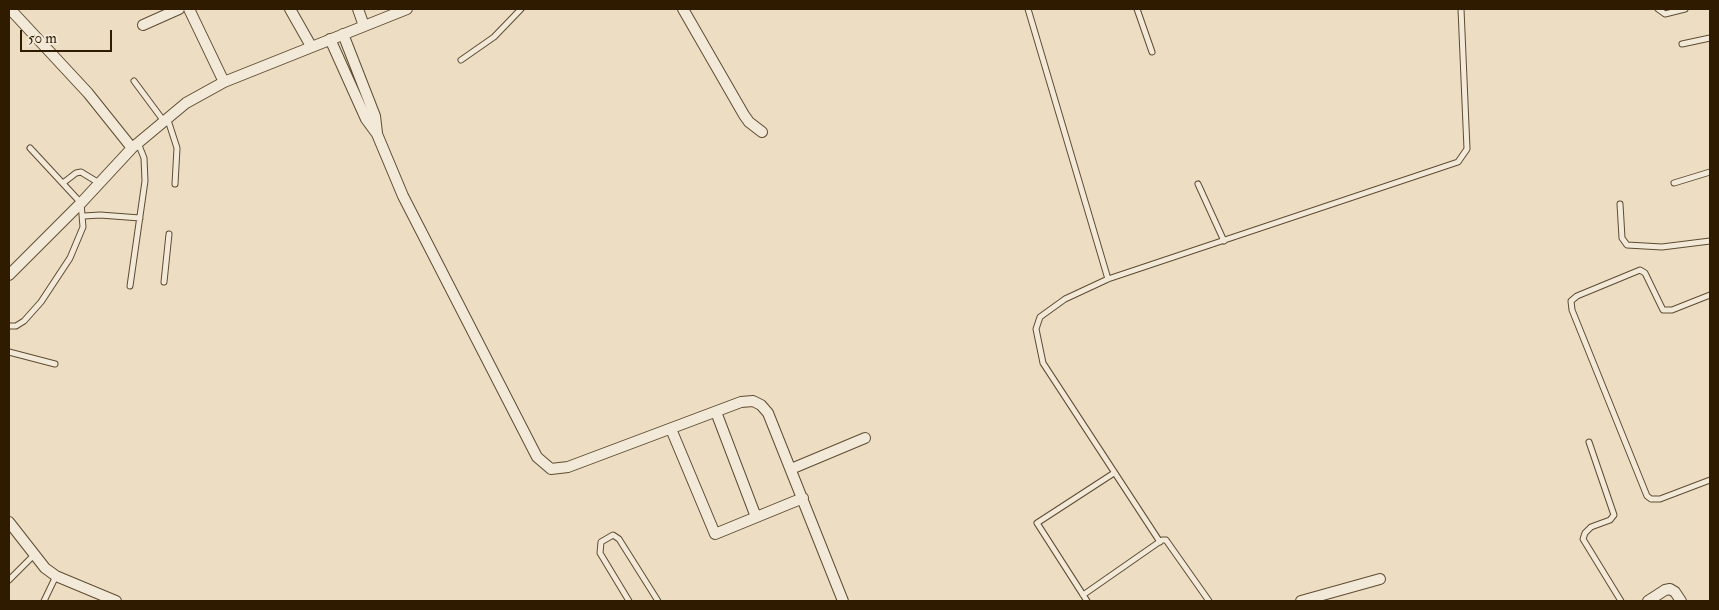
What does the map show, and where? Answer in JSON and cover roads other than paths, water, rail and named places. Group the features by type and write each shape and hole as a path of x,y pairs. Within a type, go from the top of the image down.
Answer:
{"street":[{"path":"10,9 135,146"},
{"path":"143,25 179,9"},
{"path":"189,9 224,82"},
{"path":"290,9 311,46"},
{"path":"358,9 364,26"},
{"path":"9,275 135,146 186,103 224,82 407,9"},
{"path":"683,9 744,115 749,122 762,132"},
{"path":"344,34 375,116 377,134"},
{"path":"330,39 366,120 377,134 403,196 537,457 551,469 558,469 741,402 753,401 761,404 768,412 843,601"},
{"path":"716,412 756,517"},
{"path":"671,429 715,534 802,498"},
{"path":"791,469 865,438"},
{"path":"9,522 33,556 56,576 116,601"},
{"path":"1301,601 1380,579"},
{"path":"1648,601 1664,590 1670,589 1675,592 1681,601"}],"lane":[{"path":"461,60 494,37 521,9"},
{"path":"1028,9 1108,279"},
{"path":"1137,9 1152,52"},
{"path":"1160,542 1043,363 1036,329 1040,317 1059,303 1108,279 1458,162 1467,149 1460,9"},
{"path":"1658,9 1665,14 1685,9"},
{"path":"1682,44 1710,38"},
{"path":"134,81 175,134 177,148 175,184"},
{"path":"130,286 146,170 135,146"},
{"path":"9,326 16,326 24,321 41,302 70,258 82,227 84,216 81,203 30,148"},
{"path":"62,183 76,173 81,172 99,184"},
{"path":"1674,183 1710,172"},
{"path":"1198,184 1224,241"},
{"path":"1620,204 1622,238 1627,245 1662,248 1710,241"},
{"path":"84,216 100,215 140,218"},
{"path":"164,282 169,234"},
{"path":"1710,296 1672,310 1663,310 1645,274 1640,270 1577,296 1571,301 1572,310 1647,496 1651,499 1660,499 1710,480"},
{"path":"9,352 55,364"},
{"path":"1589,442 1614,515 1610,520 1591,527 1585,533 1583,539 1621,601"},
{"path":"1087,601 1037,524 1114,473"},
{"path":"629,601 600,553 601,542 613,535 619,539 658,601"},
{"path":"1083,595 1160,542 1169,541 1209,601"},
{"path":"9,580 33,556"},
{"path":"44,601 56,576"}]}
